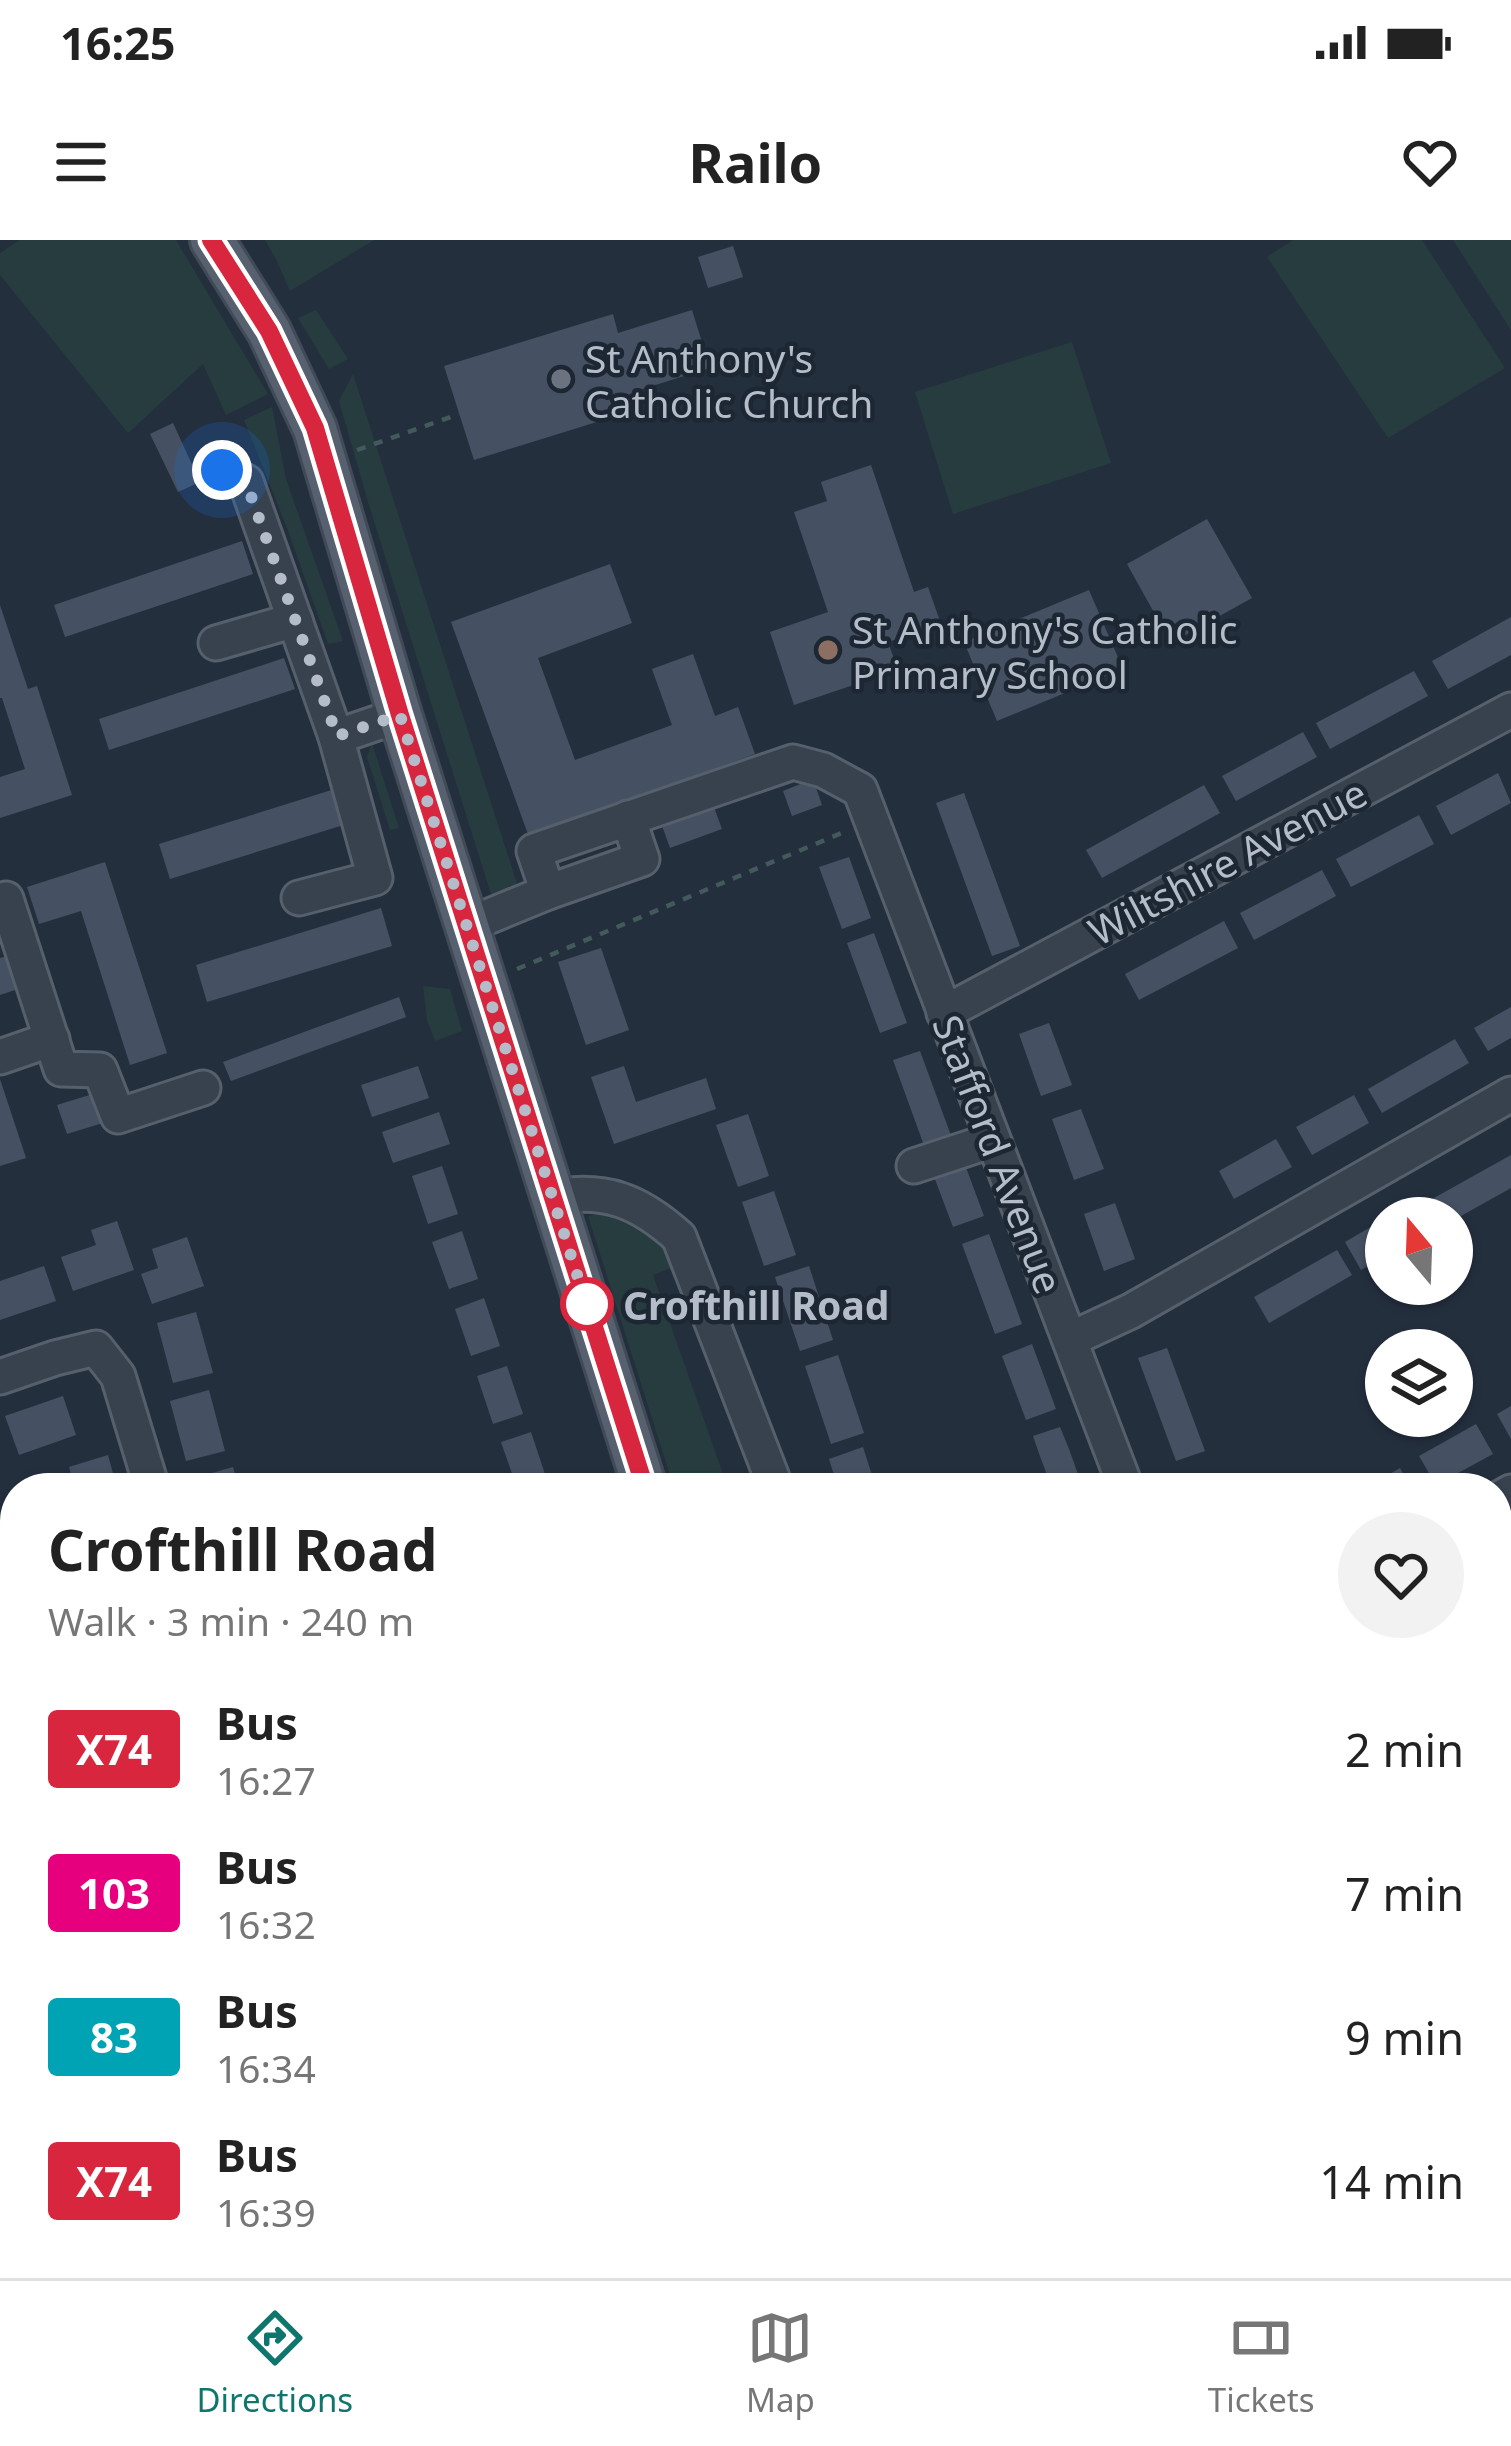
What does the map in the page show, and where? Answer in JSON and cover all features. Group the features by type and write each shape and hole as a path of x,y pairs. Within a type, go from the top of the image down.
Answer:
{"main road":[{"path":"212,240 269,331 315,428 400,715 640,1473"}],"street":[{"path":"222,470 246,482 337,736 375,878 299,898"},
{"path":"216,643 295,620"},
{"name":"Wiltshire Avenue","path":"944,1013 1511,710"},
{"path":"337,736 400,715"},
{"name":"Stafford Avenue","path":"468,925 548,892 534,850 793,762 823,770 860,790 1120,1473"},
{"path":"0,901 6,898 61,1070 100,1070 118,1116 203,1088"},
{"path":"0,1057 52,1039"},
{"path":"1071,1339 1130,1311 1511,1094"},
{"path":"914,1166 993,1140"},
{"path":"553,1196 592,1193 625,1201 679,1237 770,1473"},
{"path":"0,1377 97,1348 118,1376 147,1473"}],"path":[{"path":"323,462 459,414"},
{"path":"514,970 872,821"}],"green space":[{"path":"20,240 176,240 268,394 226,415 203,364 128,433 0,275 0,253"},
{"path":"265,240 374,240 290,291"},
{"path":"1293,240 1422,240 1505,368 1388,438 1267,257"},
{"path":"1453,240 1511,240 1511,330"},
{"path":"316,310 348,359 329,369 298,318"},
{"path":"1072,342 1111,463 953,514 915,392"},
{"path":"353,374 522,899 495,907 339,401"},
{"path":"272,407 286,479 343,641 328,644 244,420"},
{"path":"372,743 399,828 390,830 367,757"},
{"path":"423,986 450,989 462,1031 435,1041"},
{"path":"610,1212 656,1231 679,1265 653,1275 723,1473 669,1473 588,1216"}],"building":[{"path":"733,246 743,277 708,288 698,257"},
{"name":"St Anthony's Catholic Church","path":"692,310 710,368 636,391 642,408 474,460 444,366 613,314 618,333"},
{"path":"173,423 200,482 178,492 150,434"},
{"path":"871,465 914,592 928,587 941,624 888,642 898,670 794,705 770,632 828,612 794,512 827,501 821,482"},
{"path":"1207,519 1252,598 1171,643 1127,564"},
{"path":"242,541 253,574 65,637 54,605"},
{"path":"610,564 632,623 538,658 575,760 672,725 652,669 693,654 715,716 738,707 755,754 529,837 451,622"},
{"path":"1089,590 1123,669 997,721 964,642"},
{"path":"0,605 28,689 37,686 72,795 0,818 0,777 25,769 0,698"},
{"path":"1511,617 1511,655 1448,689 1432,661"},
{"path":"284,658 295,689 109,750 99,719"},
{"path":"1414,671 1428,696 1330,749 1316,723"},
{"path":"1303,732 1317,757 1236,801 1222,776"},
{"path":"1498,773 1511,803 1451,835 1436,806"},
{"path":"813,779 822,805 792,816 783,791"},
{"path":"1204,785 1220,813 1102,878 1086,850"},
{"path":"338,788 350,823 170,879 159,844"},
{"path":"964,793 1020,946 992,956 936,803"},
{"path":"712,802 722,829 670,848 660,820"},
{"path":"1419,815 1434,844 1351,887 1336,859"},
{"path":"849,857 871,918 842,929 819,867"},
{"path":"105,862 167,1053 130,1065 81,911 39,924 27,887"},
{"path":"1322,870 1336,896 1254,940 1240,913"},
{"path":"381,908 392,946 207,1002 196,965"},
{"path":"1224,921 1238,948 1139,1000 1125,974"},
{"path":"874,933 907,1023 880,1033 847,943"},
{"path":"601,948 629,1030 586,1045 558,962"},
{"path":"8,956 18,989 0,995 0,958"},
{"path":"399,997 406,1017 231,1081 223,1062"},
{"path":"1511,1007 1511,1038 1488,1051 1474,1028"},
{"path":"1049,1023 1072,1085 1041,1096 1019,1034"},
{"path":"1455,1039 1469,1063 1382,1113 1368,1089"},
{"path":"920,1051 953,1141 926,1151 893,1060"},
{"path":"418,1066 429,1098 372,1117 361,1085"},
{"path":"624,1066 636,1102 706,1078 716,1109 614,1144 591,1077"},
{"path":"0,1079 26,1158 0,1166"},
{"path":"96,1093 106,1122 67,1134 57,1105"},
{"path":"1354,1095 1369,1123 1312,1155 1296,1127"},
{"path":"1081,1109 1104,1169 1074,1180 1052,1119"},
{"path":"439,1112 450,1144 393,1163 382,1132"},
{"path":"748,1114 769,1176 738,1187 716,1125"},
{"path":"1276,1139 1292,1167 1234,1199 1219,1171"},
{"path":"961,1154 984,1216 953,1227 930,1166"},
{"path":"1511,1155 1511,1188 1473,1209 1473,1197 1436,1197"},
{"path":"442,1166 458,1214 428,1224 412,1176"},
{"path":"774,1191 796,1255 764,1266 742,1202"},
{"path":"1115,1203 1135,1259 1104,1271 1084,1214"},
{"path":"117,1221 134,1270 73,1291 61,1257 96,1245 91,1230"},
{"path":"1365,1230 1365,1268 1361,1270 1345,1242"},
{"path":"462,1231 478,1279 449,1289 432,1242"},
{"path":"989,1234 1022,1324 995,1334 962,1244"},
{"path":"187,1237 204,1286 152,1304 141,1274 158,1268 152,1249"},
{"path":"1337,1250 1352,1275 1269,1323 1254,1297"},
{"path":"44,1266 56,1301 0,1320 0,1281"},
{"path":"809,1266 833,1340 800,1351 775,1277"},
{"path":"484,1298 500,1346 471,1356 455,1309"},
{"path":"196,1312 213,1373 173,1383 157,1323"},
{"path":"1032,1344 1056,1409 1026,1420 1002,1356"},
{"path":"1167,1348 1205,1451 1176,1461 1138,1358"},
{"path":"838,1355 864,1433 831,1444 805,1366"},
{"path":"507,1366 523,1414 493,1424 477,1376"},
{"path":"209,1390 225,1451 186,1461 170,1401"},
{"path":"63,1396 76,1435 19,1455 5,1416"},
{"path":"1511,1406 1511,1439 1497,1414"},
{"path":"1476,1424 1493,1454 1458,1473 1429,1473 1419,1456 1453,1437 1473,1437"},
{"path":"1060,1427 1077,1473 1046,1473 1033,1436"},
{"path":"531,1432 545,1473 512,1473 501,1442"},
{"path":"863,1447 871,1473 833,1473 829,1459"},
{"path":"108,1455 113,1473 71,1473 69,1467"}],"bus line":[{"name":"X74","path":"211,240 269,331 315,428 400,715 640,1473"}],"place":[{"name":"St Anthony's Catholic Church","path":"561,379"},
{"name":"St Anthony's Catholic Primary School","path":"828,650"},
{"name":"Crofthill Road","path":"587,1304"}],"route":[{"path":"222,470 246,482 337,736 400,715 592,1322 587,1304"}]}
